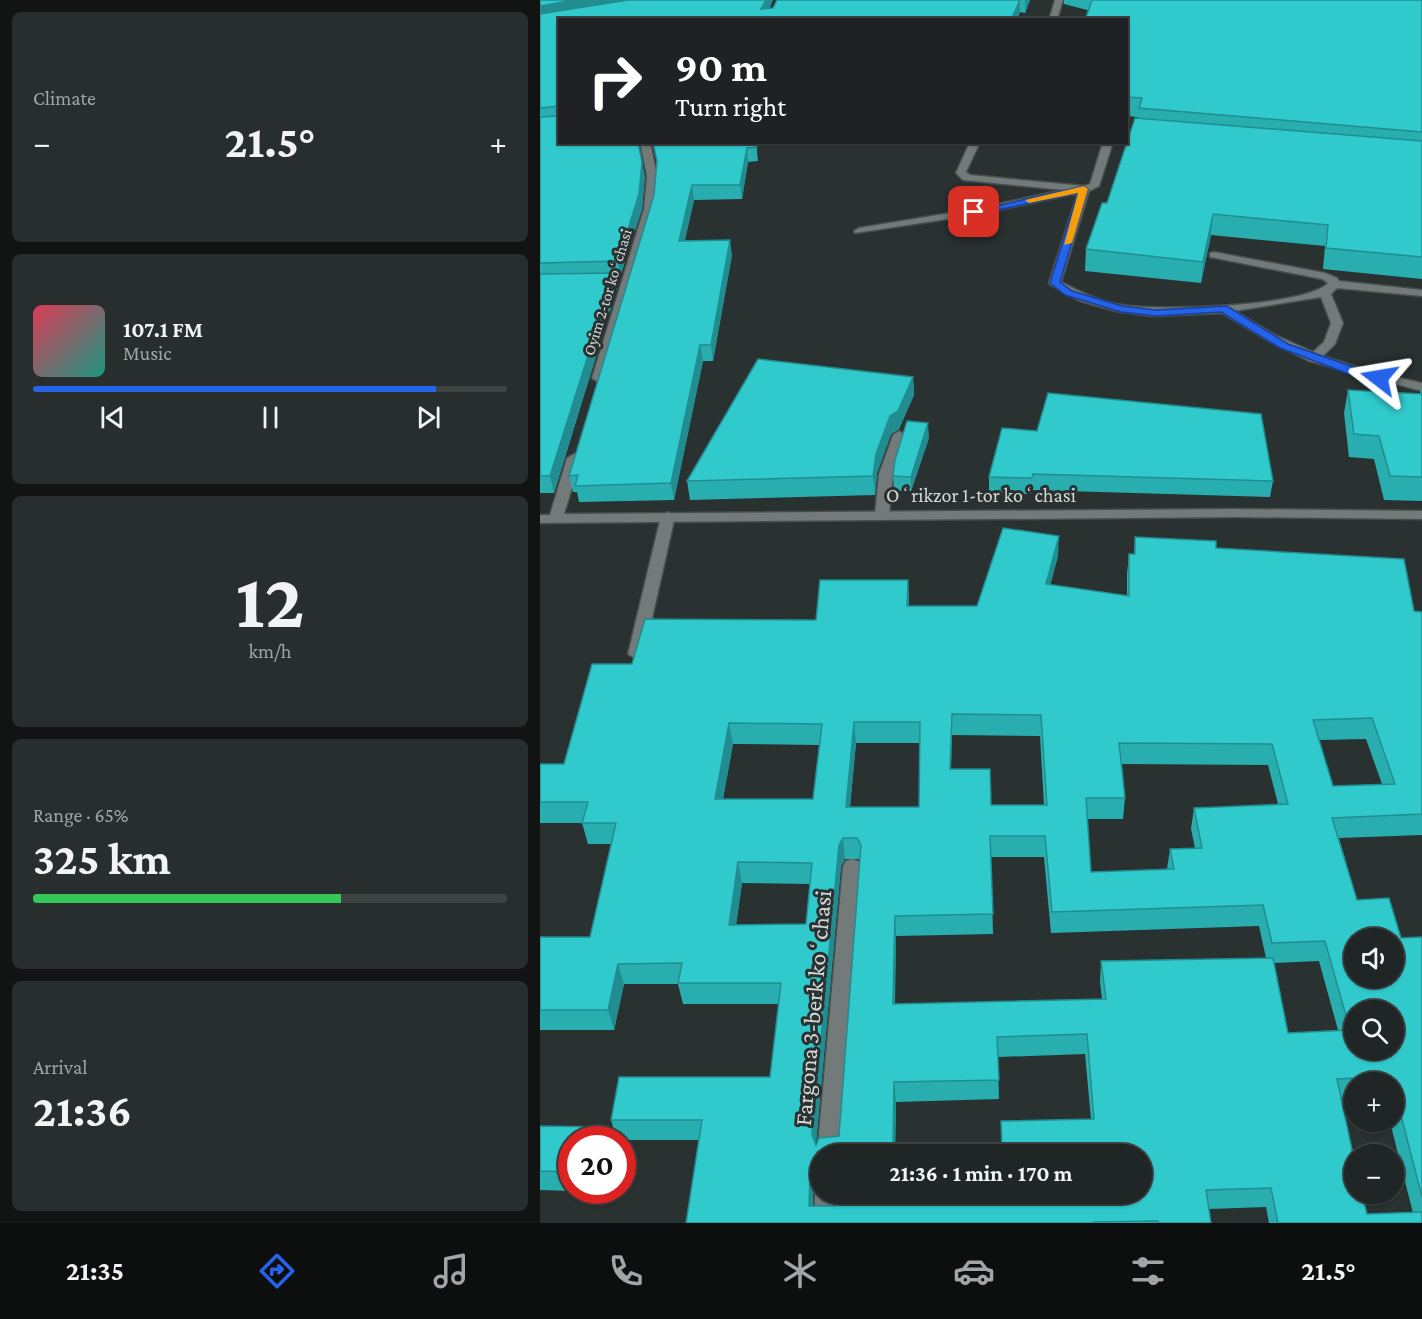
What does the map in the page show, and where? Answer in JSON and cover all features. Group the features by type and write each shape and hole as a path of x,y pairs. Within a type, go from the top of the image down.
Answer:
{"street":[{"path":"1054,18 1059,0"},
{"name":"Oyim 2-tor koʻchasi","path":"594,395 622,282 649,209 652,176 645,144"},
{"path":"974,144 961,173 967,178 1084,189"},
{"path":"859,231 974,212 1094,186 1107,144"},
{"path":"1084,189 1055,283 1069,293 1121,309 1156,313 1223,309 1325,293 1334,284"},
{"path":"1214,255 1325,276 1333,280 1334,284"},
{"path":"1334,284 1422,293"},
{"path":"1313,358 1329,344 1337,323 1325,293"},
{"path":"1223,309 1284,346 1313,358 1358,374 1422,387"},
{"path":"882,515 886,474 899,435"},
{"path":"556,519 577,451"},
{"name":"Oʻrikzor 1-tor koʻchasi","path":"540,519 668,516 1235,513 1422,515"},
{"path":"633,666 668,516"},
{"name":"Fargona 3-berk koʻchasi","path":"829,1144 852,866"},
{"path":"825,1223 826,1204"}],"building":[{"path":"540,0 575,0 540,6"},
{"path":"628,0 766,0 761,9 773,8 777,0 1020,0 1012,18 558,18 558,106 540,108 540,14"},
{"path":"1092,0 1422,0 1422,132 1139,108 1142,98 1128,97 1128,18 1086,18"},
{"path":"558,111 558,144 638,144 642,162 639,194 618,261 540,263 540,117 557,116"},
{"path":"1135,118 1422,141 1422,257 1326,248 1328,225 1213,214 1203,262 1086,249 1102,203 1107,203"},
{"path":"653,144 756,144 757,147 747,148 740,185 692,185 679,241 730,240 711,345 700,345 671,483 575,486 578,475 569,476 654,195 657,161"},
{"path":"614,273 550,476 540,476 540,274"},
{"path":"758,359 913,377 898,411 890,416 876,454 873,476 687,481"},
{"path":"1348,390 1422,394 1422,477 1390,476 1379,436 1354,434"},
{"path":"1048,393 1261,414 1273,481 1033,474 1032,478 989,477 1002,428 1037,431"},
{"path":"907,421 928,423 911,477 893,476 895,460"},
{"path":"1003,528 1059,536 1046,584 1129,596 1129,554 1135,554 1135,537 1216,541 1216,548 1404,559 1414,611 1422,612 1422,814 1332,818 1357,900 1389,898 1398,928 1344,928 1344,988 1404,988 1404,938 1422,937 1422,1197 1404,1127 1404,1072 1344,1072 1344,1079 1337,1079 1344,1112 1344,1132 1348,1132 1351,1144 1344,1144 1344,1204 1364,1204 1367,1214 1422,1212 1422,1223 1278,1223 1271,1188 1206,1190 1211,1223 1158,1223 1158,1221 686,1223 702,1120 611,1120 619,1077 770,1077 781,983 678,983 682,963 618,964 608,1010 540,1010 540,937 590,937 616,823 582,823 588,802 540,802 540,764 564,764 592,664 632,664 645,619 816,620 820,580 908,580 907,606 977,606","holes":["952,714 1041,715 1047,805 991,805 990,769 950,769","1372,718 1395,784 1333,786 1313,720","854,722 920,722 919,807 846,807","729,723 822,724 813,799 715,799","1119,743 1272,744 1288,804 1194,808 1202,848 1170,849 1174,869 1091,872 1086,798 1125,798","990,836 1045,836 1052,912 1263,905 1272,943 1325,941 1344,1009 1344,1000 1404,1000 1404,1060 1344,1060 1344,1030 1288,1033 1273,958 1101,961 1106,999 893,1004 895,916 993,914","843,838 857,838 861,845 839,1136 819,1138 816,1144 893,1144 894,1082 999,1080 997,1037 1087,1034 1094,1119 1001,1121 1002,1144 1152,1144 1152,1204 835,1204 835,1206 809,1206 810,1144 816,1144 812,1135 839,845","738,862 812,863 806,924 729,925"]},
{"path":"540,1126 558,1126 558,1172 540,1171"}],"slow traffic":[{"path":"1029,200 1084,189 1067,243"}],"route":[{"path":"974,212 1084,189 1055,283 1069,293 1121,309 1156,313 1223,309 1284,346 1358,374 1379,378"}]}
